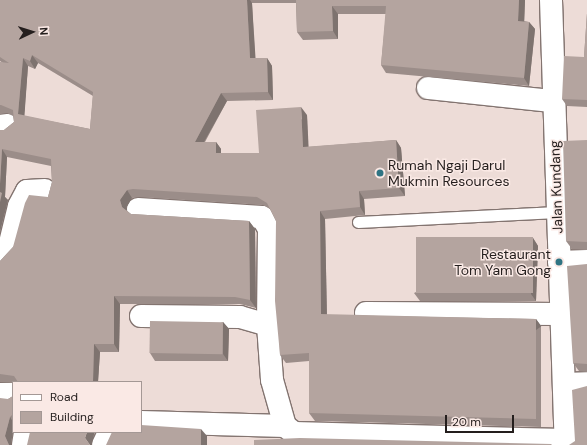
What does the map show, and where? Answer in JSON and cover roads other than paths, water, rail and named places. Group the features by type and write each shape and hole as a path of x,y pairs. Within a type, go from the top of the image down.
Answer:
{"street":[{"name":"Jalan Kundang","path":"551,0 552,101 566,443"},
{"path":"428,88 552,101"},
{"path":"0,258 9,247 19,206 27,191 45,190"},
{"path":"138,209 262,218 269,229 268,325 272,380 285,426"},
{"path":"559,262 587,261"},
{"path":"366,313 561,314"},
{"path":"141,316 240,317 268,325"},
{"path":"564,384 587,383"},
{"path":"0,394 12,394"},
{"path":"142,422 285,426 294,433 309,434 566,443"},
{"path":"23,445 25,433"},
{"path":"104,445 109,433"}],"lane":[{"path":"358,222 556,212"}],"place":[{"name":"Rumah Ngaji Darul Mukmin Resources","path":"380,173"},
{"name":"Restaurant Tom Yam Gong","path":"559,262"}]}
